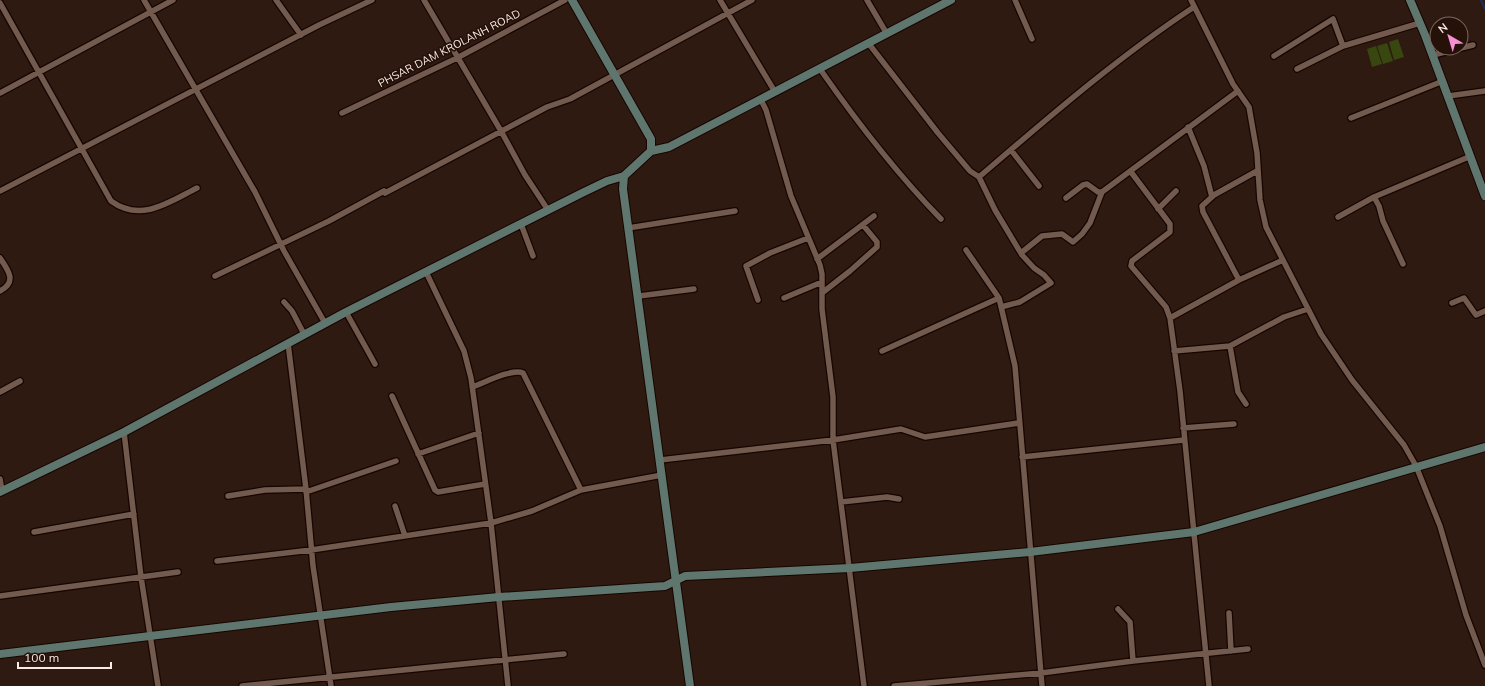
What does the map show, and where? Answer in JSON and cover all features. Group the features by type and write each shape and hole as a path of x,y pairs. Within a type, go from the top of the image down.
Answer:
{"street":[{"path":"144,0 255,192 325,323"},
{"path":"0,93 39,74 173,0"},
{"path":"276,0 301,35"},
{"path":"0,191 301,35 372,0"},
{"path":"424,0 501,131 525,175 548,210"},
{"name":"PHSAR DAM KROLANH ROAD","path":"342,113 457,58 565,0"},
{"path":"572,0 648,133 651,152"},
{"path":"720,0 775,92"},
{"path":"215,276 329,221 547,106 570,99 752,0"},
{"path":"867,0 887,34"},
{"path":"0,478 1,491 124,432 346,312 607,181 624,176 651,152 669,147 951,0"},
{"path":"1015,0 1032,39"},
{"path":"1191,0 1238,91 1249,107 1263,217 1321,334 1352,380 1397,436 1416,466 1440,526 1466,615 1485,665"},
{"path":"1410,0 1429,45"},
{"path":"0,3 107,196 111,200 121,207 148,211 197,188"},
{"path":"979,177 1159,30 1194,7"},
{"path":"1274,56 1333,19 1343,46"},
{"path":"1296,69 1343,46 1420,23"},
{"path":"869,44 938,133 970,171 979,177 1021,253 1051,283 1020,302 1001,307"},
{"path":"1469,46 1473,45"},
{"path":"1433,56 1485,196"},
{"path":"820,69 851,114 916,194 941,219"},
{"path":"1351,118 1443,81"},
{"path":"1021,253 1042,236 1062,234 1073,242 1082,234 1090,223 1102,192 1131,172 1188,127 1238,91"},
{"path":"1448,96 1485,91"},
{"path":"761,100 766,110 791,196 822,274 822,309 833,397 833,440 864,686"},
{"path":"1188,127 1204,166 1212,197"},
{"path":"1011,150 1039,186"},
{"path":"1338,217 1374,197 1471,156"},
{"path":"1239,280 1203,212 1202,206 1212,197 1257,171"},
{"path":"1131,172 1170,224 1170,232 1132,261 1131,266 1166,307 1170,318 1180,391 1209,686"},
{"path":"624,176 623,188 628,228 639,296 690,686"},
{"path":"1066,198 1083,185 1087,184 1098,192 1102,192"},
{"path":"1158,209 1176,191"},
{"path":"1374,197 1382,221 1402,264"},
{"path":"628,228 735,211"},
{"path":"817,259 874,216"},
{"path":"521,224 533,256"},
{"path":"822,292 850,271 877,246 877,242 863,225"},
{"path":"758,300 746,266 764,256 808,238"},
{"path":"966,250 999,298 1015,366 1042,686"},
{"path":"0,258 10,275 10,281 7,288 0,291"},
{"path":"1170,318 1239,280 1283,260"},
{"path":"426,272 464,351 470,370 491,523 508,686"},
{"path":"784,298 822,282"},
{"path":"639,296 694,289"},
{"path":"882,351 999,298"},
{"path":"1452,303 1464,298 1476,315 1485,311"},
{"path":"284,302 292,311 304,334"},
{"path":"1174,351 1230,346 1284,317 1308,309"},
{"path":"346,312 374,364"},
{"path":"288,343 306,490 311,550 322,615 331,686"},
{"path":"1230,346 1238,392 1246,404"},
{"path":"472,387 510,373 519,371 523,372 581,490"},
{"path":"0,392 20,381"},
{"path":"392,396 436,491 485,484"},
{"path":"660,460 833,440 901,429 925,437 1019,423"},
{"path":"1183,428 1234,424"},
{"path":"124,432 141,576 158,686"},
{"path":"418,454 479,433"},
{"path":"1022,457 1184,440"},
{"path":"0,654 322,615 499,597 665,586 676,582 685,576 850,568 1030,552 1194,532 1485,447"},
{"path":"228,496 266,490 306,490 396,461"},
{"path":"217,561 311,550 491,523 532,511 581,490 662,475"},
{"path":"842,502 887,498 899,499"},
{"path":"395,506 405,536"},
{"path":"34,532 134,514"},
{"path":"0,596 178,572"},
{"path":"1118,609 1130,622 1132,661"},
{"path":"1229,613 1231,651"},
{"path":"894,686 1041,673 1132,661 1248,649"},
{"path":"242,686 564,654"}],"green space":[{"path":"1398,39 1404,57 1394,60 1389,42"},
{"path":"1387,43 1393,61 1383,64 1377,46"},
{"path":"1376,46 1382,64 1372,67 1367,49"}],"waterway":[{"path":"1481,0 1485,9"}]}
